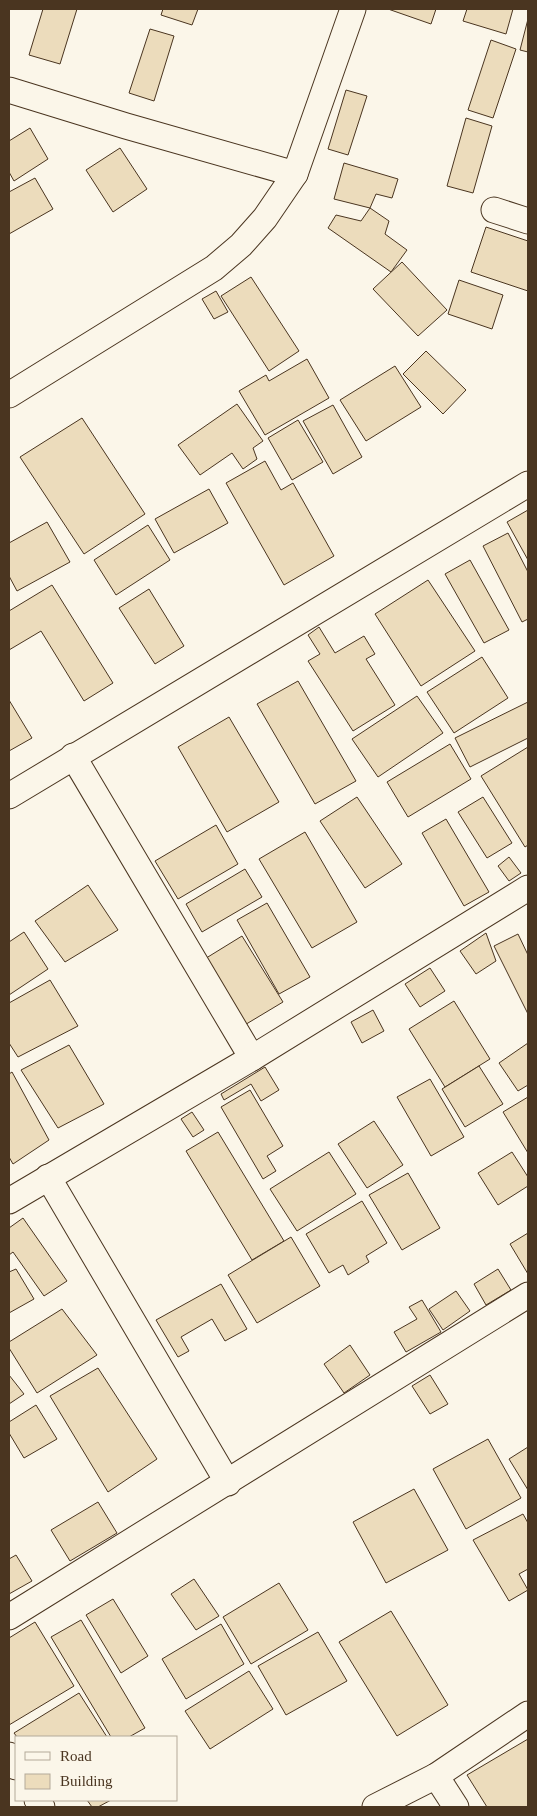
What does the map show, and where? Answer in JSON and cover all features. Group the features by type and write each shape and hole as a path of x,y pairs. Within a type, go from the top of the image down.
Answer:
{"street":[{"path":"9,395 214,268 241,245 265,218 295,174 353,9"},
{"path":"9,90 126,126 295,174"},
{"path":"494,210 528,221"},
{"path":"9,796 528,484"},
{"path":"73,756 252,1058"},
{"path":"9,1201 252,1058 528,888"},
{"path":"48,1177 228,1483"},
{"path":"9,1617 228,1483 528,1295"},
{"path":"375,1807 436,1776 528,1714"},
{"path":"436,1776 456,1807"}],"building":[{"path":"43,9 77,9 60,64 29,55"},
{"path":"163,9 198,9 192,25 161,15"},
{"path":"388,9 436,9 431,24"},
{"path":"467,9 513,9 506,34 463,21"},
{"path":"528,19 528,52 520,50"},
{"path":"150,29 174,36 154,101 129,93"},
{"path":"491,40 516,49 493,118 468,110"},
{"path":"346,90 367,96 348,155 328,149"},
{"path":"466,118 492,126 473,193 447,186"},
{"path":"30,128 48,159 14,181 9,172 9,141"},
{"path":"120,148 147,189 113,212 86,170"},
{"path":"344,163 398,179 392,198 376,194 370,208 334,199"},
{"path":"35,178 53,209 9,234 9,192"},
{"path":"370,208 389,221 385,234 407,250 391,272 328,228 336,215 361,221"},
{"path":"486,227 528,241 528,291 471,272"},
{"path":"402,262 447,310 418,336 373,289"},
{"path":"251,277 299,351 269,371 221,296"},
{"path":"459,280 503,295 492,329 448,314"},
{"path":"216,291 228,312 214,319 202,299"},
{"path":"426,351 466,390 443,414 403,374"},
{"path":"307,359 329,398 265,435 239,391 266,375 269,381"},
{"path":"395,366 421,407 366,441 340,400"},
{"path":"237,404 263,441 253,448 257,459 243,469 232,453 200,475 178,445"},
{"path":"333,405 362,457 333,474 303,421"},
{"path":"82,418 145,514 84,554 20,457"},
{"path":"298,420 323,462 292,480 268,438"},
{"path":"265,461 281,490 293,483 334,556 284,585 226,483"},
{"path":"209,489 228,523 174,553 155,519"},
{"path":"528,510 528,560 507,522"},
{"path":"47,522 70,562 17,591 9,576 9,543"},
{"path":"148,525 170,560 116,595 94,560"},
{"path":"508,533 528,572 528,619 522,622 483,546"},
{"path":"470,560 509,630 484,643 445,574"},
{"path":"428,580 475,651 421,686 375,614"},
{"path":"52,585 113,683 84,701 41,631 9,650 9,611"},
{"path":"149,589 184,646 155,664 119,608"},
{"path":"319,627 335,653 364,636 375,654 366,659 395,705 353,731 308,661 320,654 308,635"},
{"path":"482,657 508,698 454,733 427,692"},
{"path":"298,681 356,781 315,804 257,704"},
{"path":"417,696 443,733 378,777 352,739"},
{"path":"9,700 32,738 9,751"},
{"path":"528,702 528,738 470,767 455,738"},
{"path":"229,717 279,802 227,832 178,747"},
{"path":"450,744 471,779 408,817 387,782"},
{"path":"528,747 528,845 525,847 481,776"},
{"path":"357,797 402,864 365,888 320,821"},
{"path":"483,797 512,843 487,858 458,812"},
{"path":"446,819 489,892 464,906 422,833"},
{"path":"216,825 238,864 178,899 155,861"},
{"path":"305,832 357,922 312,948 259,859"},
{"path":"509,857 521,873 509,881 498,866"},
{"path":"245,869 262,897 202,932 186,904"},
{"path":"88,885 118,930 65,962 35,921"},
{"path":"267,903 310,977 279,994 237,920"},
{"path":"24,932 48,969 9,995 9,942"},
{"path":"486,933 496,961 476,974 460,951"},
{"path":"518,934 528,955 528,1014 494,946"},
{"path":"242,936 283,1002 243,1026 203,960"},
{"path":"430,968 445,991 420,1007 405,984"},
{"path":"50,980 78,1026 18,1057 9,1043 9,1003"},
{"path":"454,1001 490,1059 445,1087 409,1029"},
{"path":"373,1010 384,1031 362,1043 351,1022"},
{"path":"528,1043 528,1085 518,1091 499,1063"},
{"path":"69,1045 104,1104 58,1128 21,1070"},
{"path":"479,1066 503,1104 465,1127 442,1089"},
{"path":"265,1067 279,1090 261,1101 251,1084 224,1100 221,1094"},
{"path":"12,1072 49,1140 13,1164 9,1157 9,1074"},
{"path":"430,1079 464,1137 431,1156 397,1097"},
{"path":"250,1090 283,1146 267,1156 276,1171 263,1179 221,1107"},
{"path":"528,1097 528,1153 503,1112"},
{"path":"192,1112 204,1130 193,1137 181,1119"},
{"path":"374,1121 403,1165 367,1188 338,1144"},
{"path":"218,1132 284,1241 252,1260 186,1151"},
{"path":"329,1152 356,1194 297,1231 270,1189"},
{"path":"512,1152 528,1177 528,1186 498,1205 478,1173"},
{"path":"408,1173 440,1228 402,1250 369,1195"},
{"path":"362,1201 387,1243 366,1256 369,1262 348,1275 343,1265 329,1273 306,1234"},
{"path":"23,1218 67,1281 44,1296 13,1252 9,1255 9,1228"},
{"path":"528,1233 528,1274 510,1244"},
{"path":"291,1237 320,1286 257,1323 228,1275"},
{"path":"16,1269 34,1299 9,1313 9,1272"},
{"path":"498,1269 511,1290 486,1305 474,1284"},
{"path":"221,1284 247,1329 225,1341 212,1319 181,1337 189,1351 178,1357 156,1320"},
{"path":"456,1291 470,1311 443,1330 429,1309"},
{"path":"422,1300 441,1332 406,1352 394,1332 417,1319 409,1307"},
{"path":"62,1309 97,1355 37,1393 9,1348 9,1342"},
{"path":"350,1345 370,1375 344,1393 324,1364"},
{"path":"98,1368 157,1459 108,1492 50,1396"},
{"path":"9,1375 24,1394 9,1404"},
{"path":"430,1375 448,1404 430,1414 412,1386"},
{"path":"36,1405 57,1439 24,1458 9,1433 9,1422"},
{"path":"488,1439 521,1498 466,1529 433,1469"},
{"path":"528,1447 528,1490 509,1459"},
{"path":"414,1489 448,1550 386,1583 353,1522"},
{"path":"98,1502 117,1533 70,1561 51,1530"},
{"path":"523,1514 528,1523 528,1569 519,1574 528,1590 509,1601 473,1540"},
{"path":"16,1555 32,1581 9,1594 9,1559"},
{"path":"194,1579 219,1616 196,1630 171,1594"},
{"path":"279,1583 308,1630 251,1664 223,1617"},
{"path":"113,1599 148,1656 121,1673 86,1615"},
{"path":"391,1611 448,1705 397,1736 339,1642"},
{"path":"81,1620 145,1728 131,1736 110,1736 51,1637"},
{"path":"35,1622 74,1686 9,1725 9,1638"},
{"path":"221,1624 244,1664 186,1699 162,1659"},
{"path":"318,1632 347,1681 286,1715 258,1666"},
{"path":"249,1671 273,1709 210,1749 185,1711"},
{"path":"79,1693 106,1736 16,1736 14,1733"},
{"path":"528,1739 528,1807 487,1807 467,1775"},
{"path":"88,1801 109,1801 98,1807 92,1807"}]}
